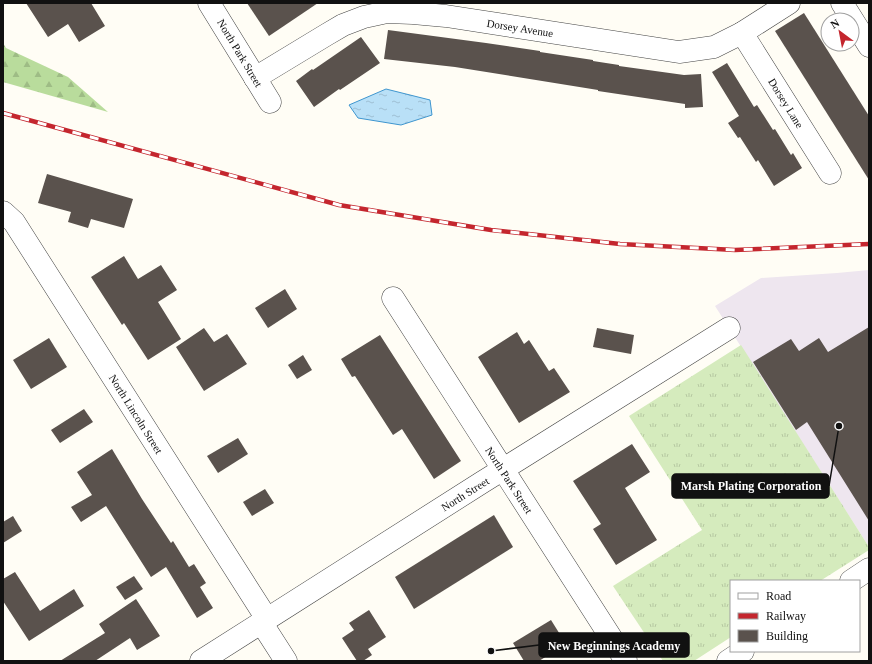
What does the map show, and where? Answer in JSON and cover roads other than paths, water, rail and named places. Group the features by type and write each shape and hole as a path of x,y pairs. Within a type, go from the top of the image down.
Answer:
{"street":[{"name":"North Park Street","path":"209,3 270,102"},
{"name":"Dorsey Avenue","path":"255,78 343,25 364,17 387,12 446,16 679,52 714,47 742,33 789,3"},
{"path":"842,3 869,46"},
{"name":"Dorsey Lane","path":"742,33 830,173"},
{"name":"North Lincoln Street","path":"3,212 14,222 264,620 286,661"},
{"name":"North Park Street","path":"393,298 626,661"},
{"name":"North Street","path":"201,661 730,328"},
{"path":"852,580 869,569"},
{"path":"728,661 742,652"}],"water":[{"path":"386,89 430,100 432,115 401,125 358,118 349,105"}],"railway":[{"path":"3,113 339,205 491,230 620,244 735,250 869,244"}],"place":[{"name":"Marsh Plating Corporation","path":"839,426"},
{"name":"New Beginnings Academy","path":"491,651"}]}
